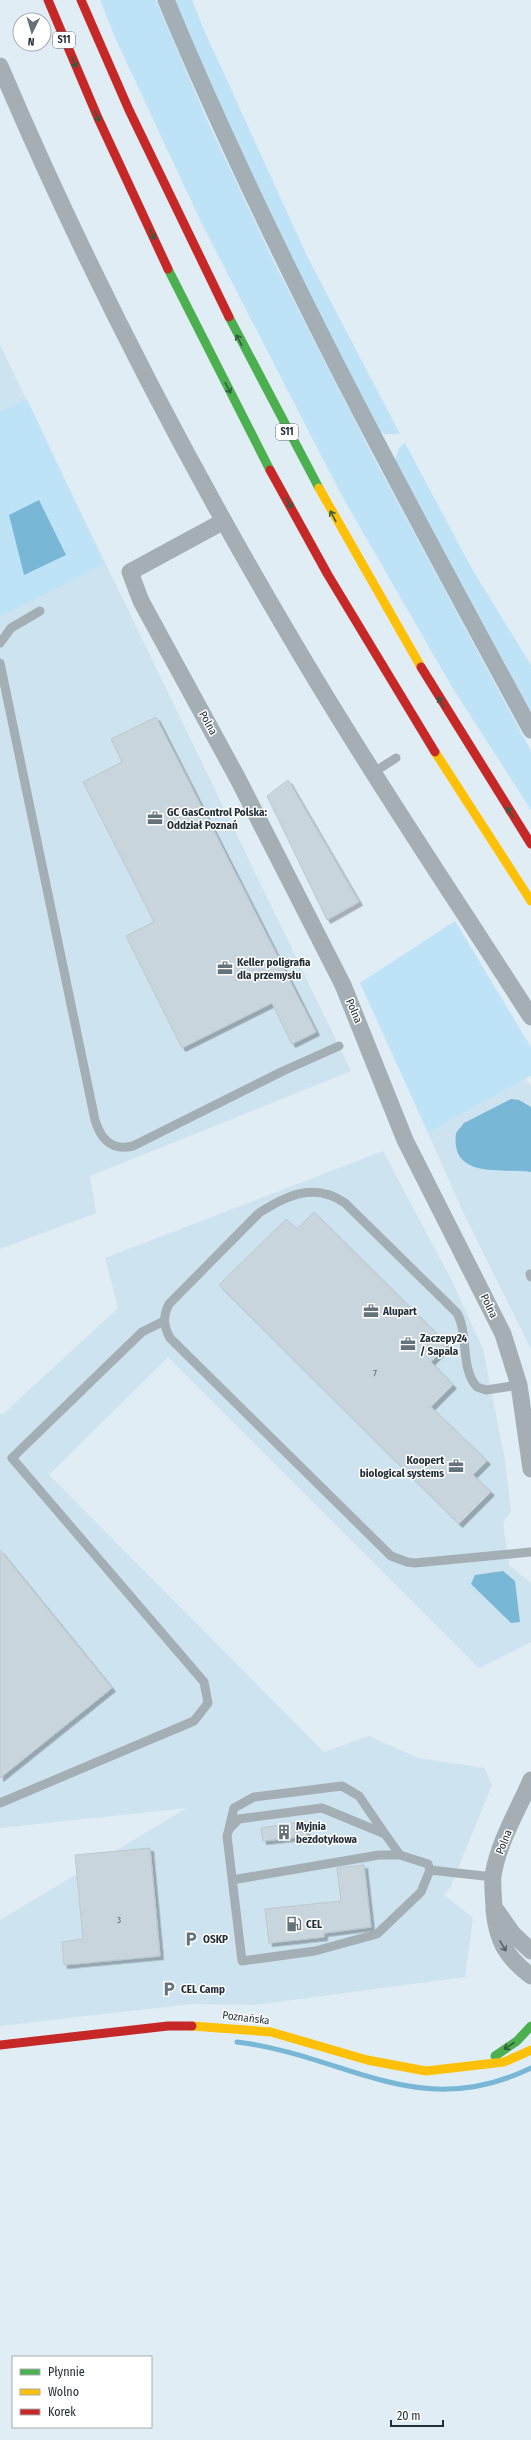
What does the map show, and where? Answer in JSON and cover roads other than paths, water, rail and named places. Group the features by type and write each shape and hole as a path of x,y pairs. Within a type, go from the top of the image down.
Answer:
{"main road":[{"name":"S11","path":"48,0 152,235 280,487 325,568 421,730 531,902"},
{"name":"S11","path":"81,0 184,228 267,395 356,558 403,640 531,844"},
{"name":"Poznańska","path":"0,2045 168,2026 208,2026 281,2035 367,2060 407,2069 446,2070 484,2063 504,2062 531,2050"},
{"name":"Poznańska","path":"484,2063 517,2041 531,2026"}],"street":[{"path":"166,0 252,193 324,343 394,477 531,730"},
{"path":"0,66 90,265 164,411 224,521 289,634 374,772 531,1017"},
{"name":"Polna","path":"224,521 130,572 141,601 238,779 345,990 405,1140 503,1334 519,1385 531,1469"},
{"name":"Polna","path":"531,1780 500,1850 493,1877 494,1908 500,1940 514,1961 531,1976"},
{"path":"494,1908 512,1934 531,1951"}],"lane":[{"path":"0,643 11,628 40,611"},
{"path":"0,663 94,1120 104,1140 117,1147 125,1147 140,1143 283,1071 339,1046"},
{"path":"374,772 396,758"},
{"path":"519,1385 486,1390 477,1387 470,1376 463,1328 457,1313 345,1203 322,1192 309,1191 292,1197 267,1208 256,1216 169,1304 164,1321 170,1338 391,1556 416,1563 531,1552"},
{"path":"0,1803 194,1721 208,1704 204,1682 12,1458 142,1332 164,1321"},
{"path":"232,1880 379,1855 400,1855 428,1864 430,1870 420,1892 378,1934 316,1951 242,1961 232,1880 227,1836 234,1808 254,1797 342,1786 359,1796 400,1855"},
{"path":"229,1829 239,1819 245,1816 313,1808 330,1810 385,1834"},
{"path":"430,1870 493,1877"}],"waterway":[{"path":"237,2042 276,2049 382,2080 417,2087 453,2089 490,2083 531,2068"}],"place":[{"name":"GC GasControl Polska: Oddział Poznań","path":"155,818"},
{"name":"Keller poligrafia dla przemysłu","path":"225,968"},
{"name":"Alupart","path":"371,1311"},
{"name":"Zaczepy24 / Sapala","path":"408,1344"},
{"name":"Koopert biological systems","path":"456,1466"},
{"name":"Myjnia bezdotykowa","path":"284,1832"},
{"name":"CEL","path":"294,1924"},
{"name":"OSKP","path":"191,1939"},
{"name":"CEL Camp","path":"169,1989"}]}
